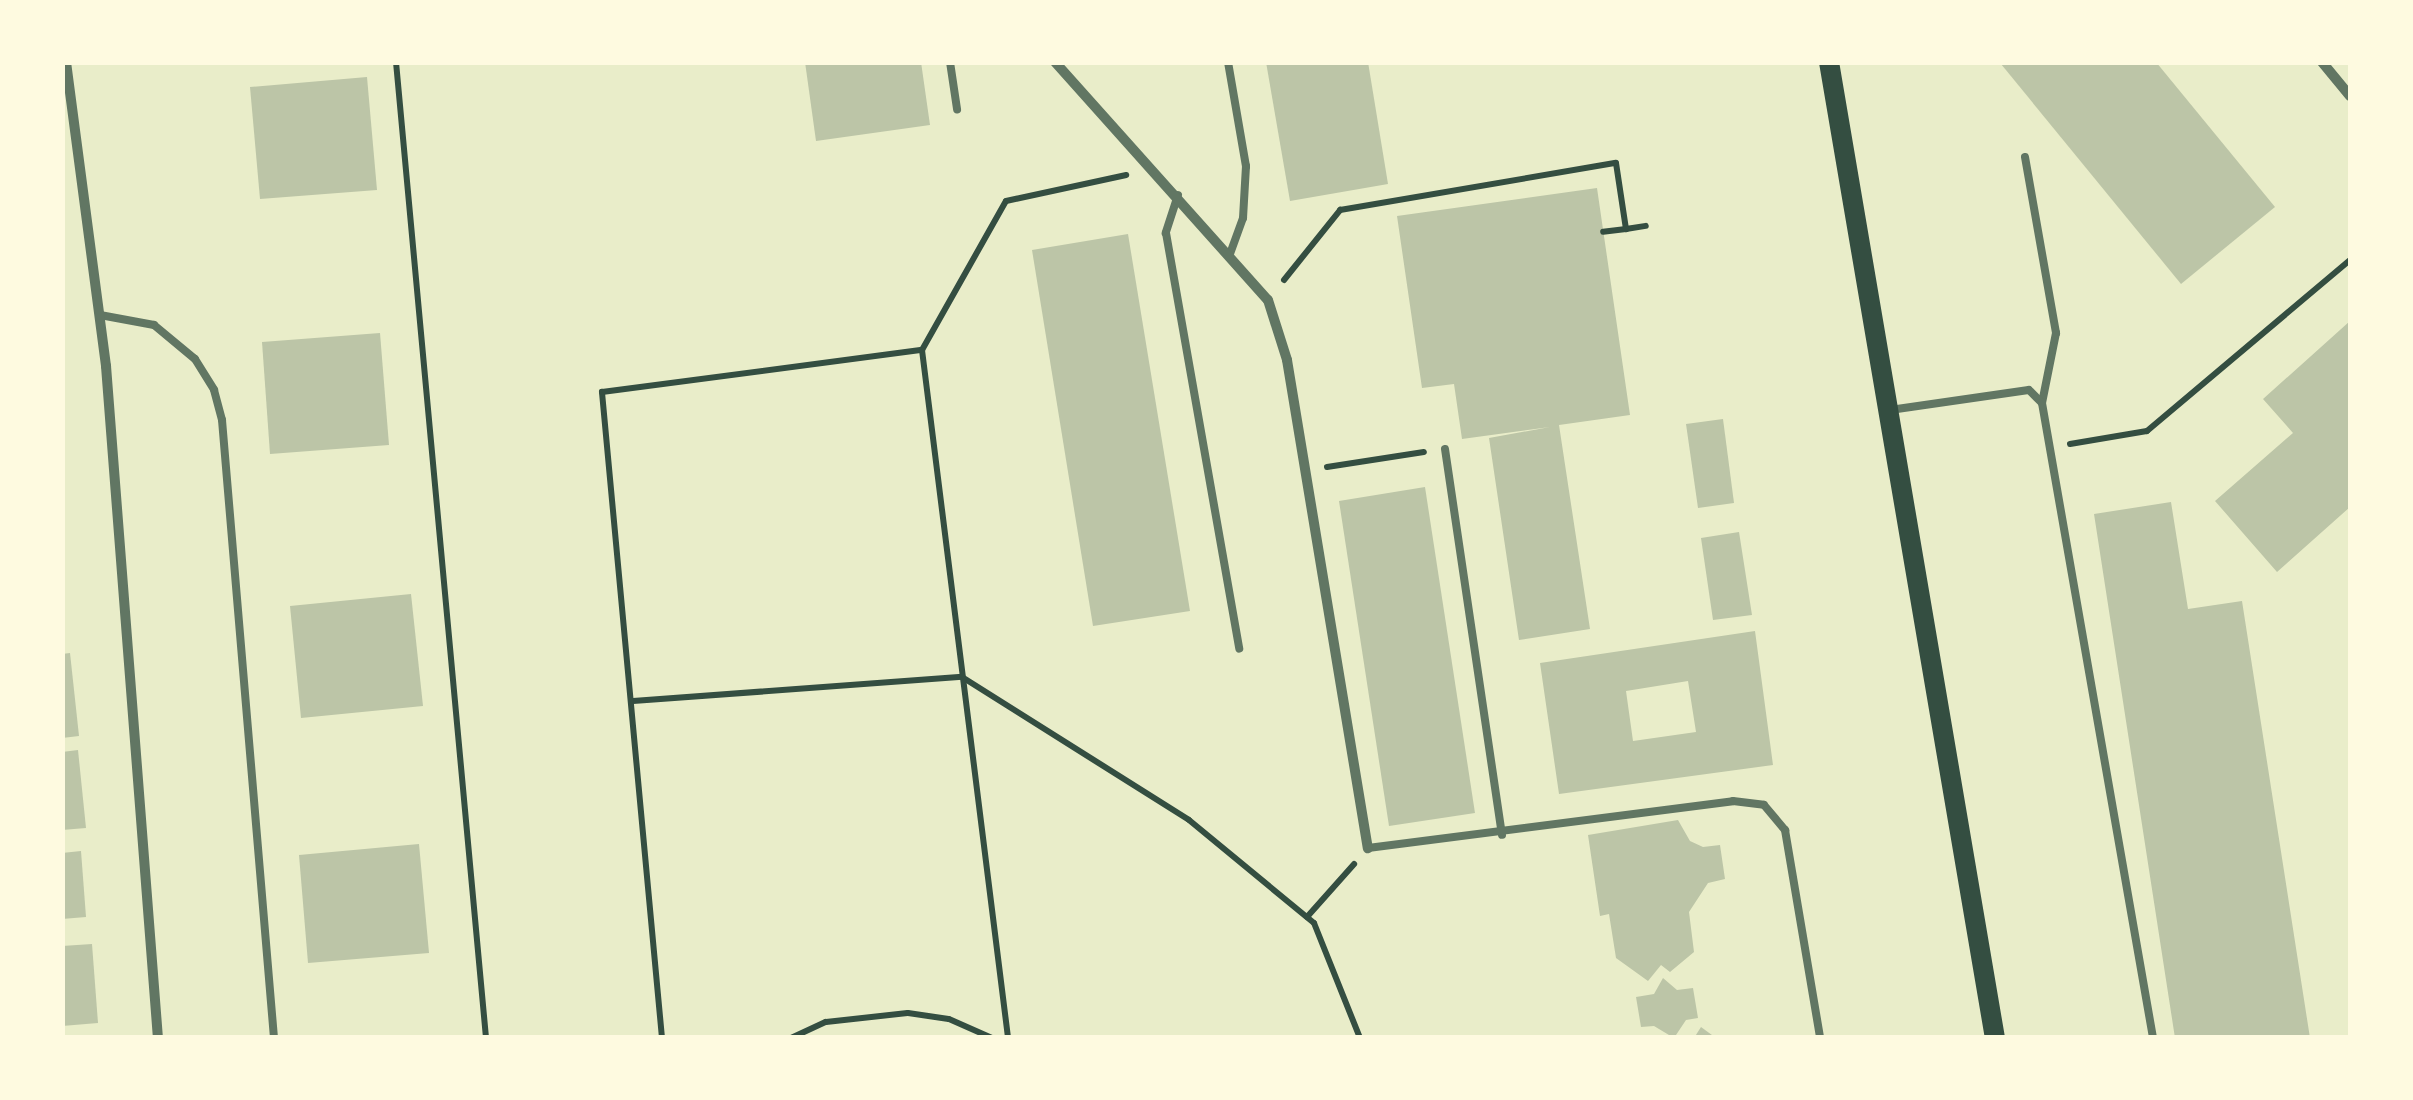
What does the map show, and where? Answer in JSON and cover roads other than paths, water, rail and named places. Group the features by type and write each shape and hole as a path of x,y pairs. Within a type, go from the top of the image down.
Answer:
{"main road":[{"path":"1829,62 1994,1038"}],"street":[{"path":"66,62 100,314 158,1038"},
{"path":"1055,62 1230,252 1268,300 1286,360 1368,848"},
{"path":"2322,62 2350,96"}],"lane":[{"path":"950,62 957,110"},
{"path":"1228,62 1246,182 1230,252"},
{"path":"2025,157 2056,333 2042,403 2054,446 2153,1038"},
{"path":"1178,195 1166,234 1239,649"},
{"path":"100,314 154,324 195,359 214,390 222,420 274,1038"},
{"path":"1890,410 2029,390 2042,403"},
{"path":"1446,449 1502,834"},
{"path":"1368,848 1502,834 1734,801 1764,805 1785,830 1820,1038"}]}
